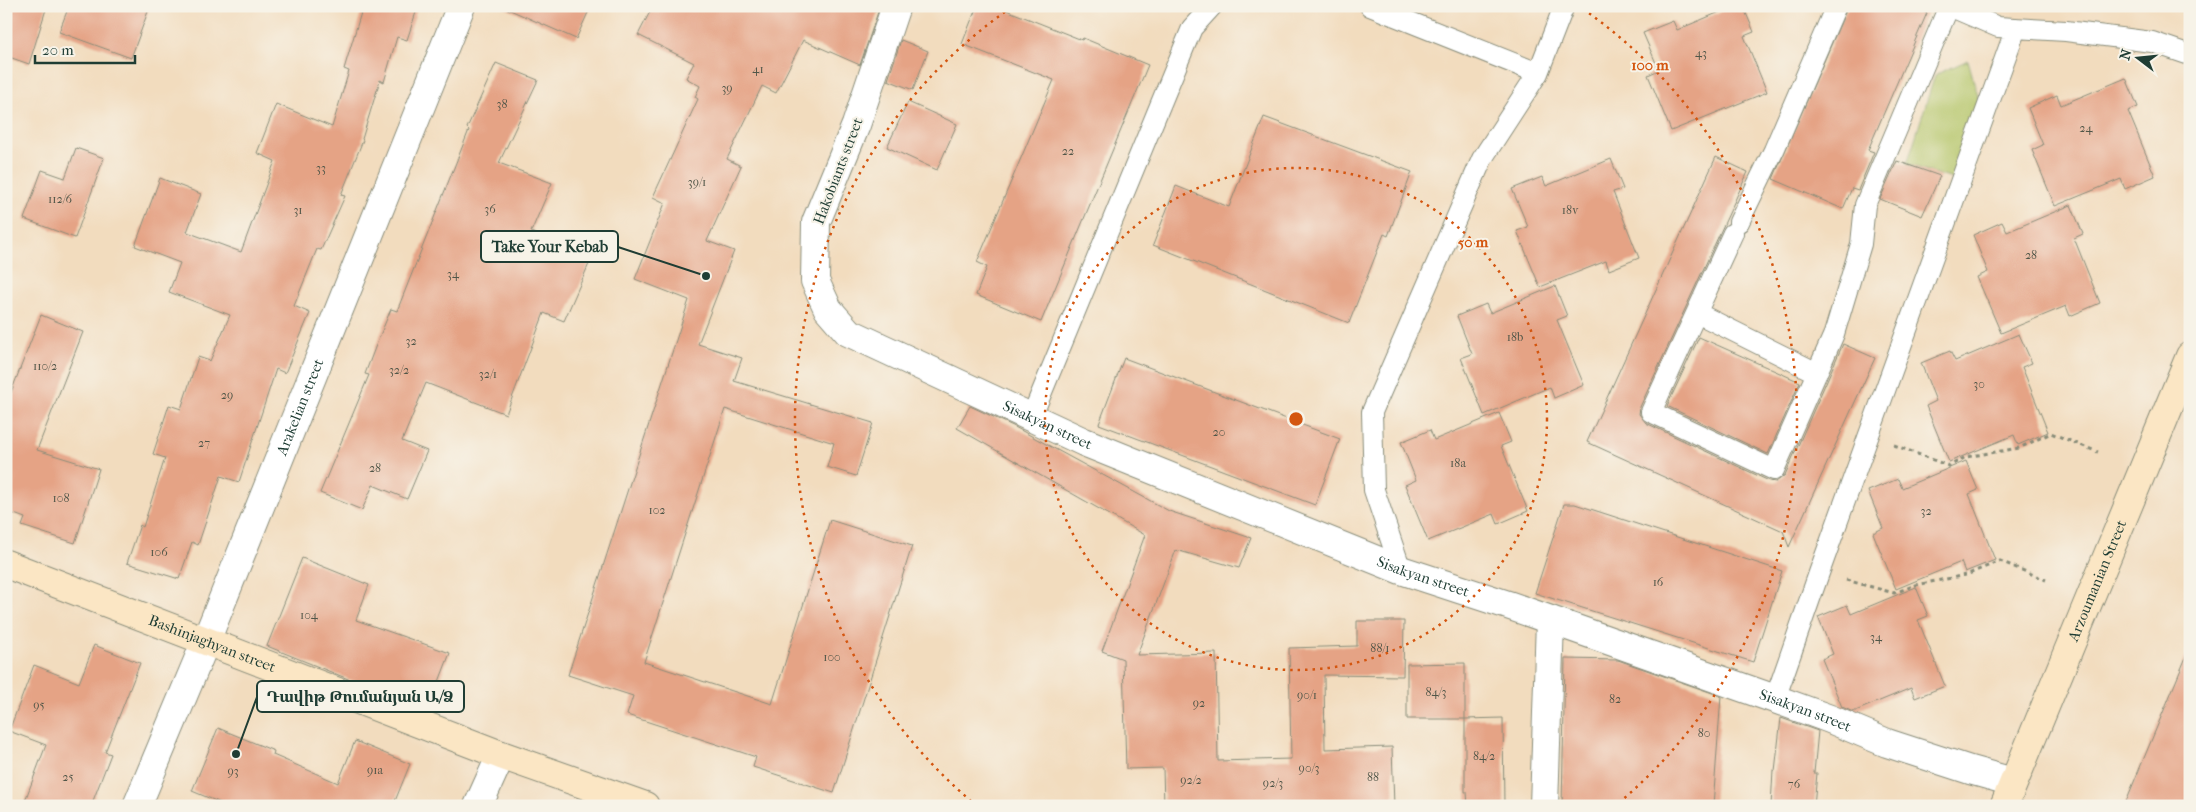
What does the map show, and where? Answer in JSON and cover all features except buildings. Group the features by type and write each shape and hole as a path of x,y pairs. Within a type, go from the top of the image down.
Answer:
{"main road":[{"name":"Arzoumanian Street","path":"2009,794 2190,356"},
{"name":"Bashinjaghyan street","path":"6,564 501,755 645,806"}],"street":[{"name":"Arakelian street","path":"137,806 206,641 461,6"},
{"name":"Hakobiants street","path":"848,332 828,309 816,281 816,222 856,124 896,6"},
{"name":"Sisakyan street","path":"848,332 984,397 1032,416 1084,442 1400,570 1550,620 1830,719 1887,743 1970,770 2009,794"},
{"path":"1544,806 1550,620"},
{"path":"478,806 501,755"}],"lane":[{"path":"1032,416 1192,28 1212,6"},
{"path":"1370,6 1538,73"},
{"path":"1400,570 1374,490 1372,412 1482,159 1538,73 1564,6"},
{"path":"1836,6 1774,150 1651,412 1774,470 1834,334 1861,244 1866,205 1949,6 1998,27 2066,31 2152,42 2190,55"},
{"path":"1775,699 1819,572 2016,28"},
{"path":"1697,313 1817,373"}],"path":[{"path":"1868,436 1949,466 1966,458 2019,448 2051,433 2098,452"},
{"path":"1819,572 1894,593 1916,585 1966,575 2000,561 2046,580"}],"green space":[{"path":"1968,60 1979,100 1952,179 1907,164 1935,75"}],"place":[{"name":"Take Your Kebab","path":"706,276"},
{"name":"Դավիթ Թումանյան Ա/Ձ","path":"236,754"}]}
